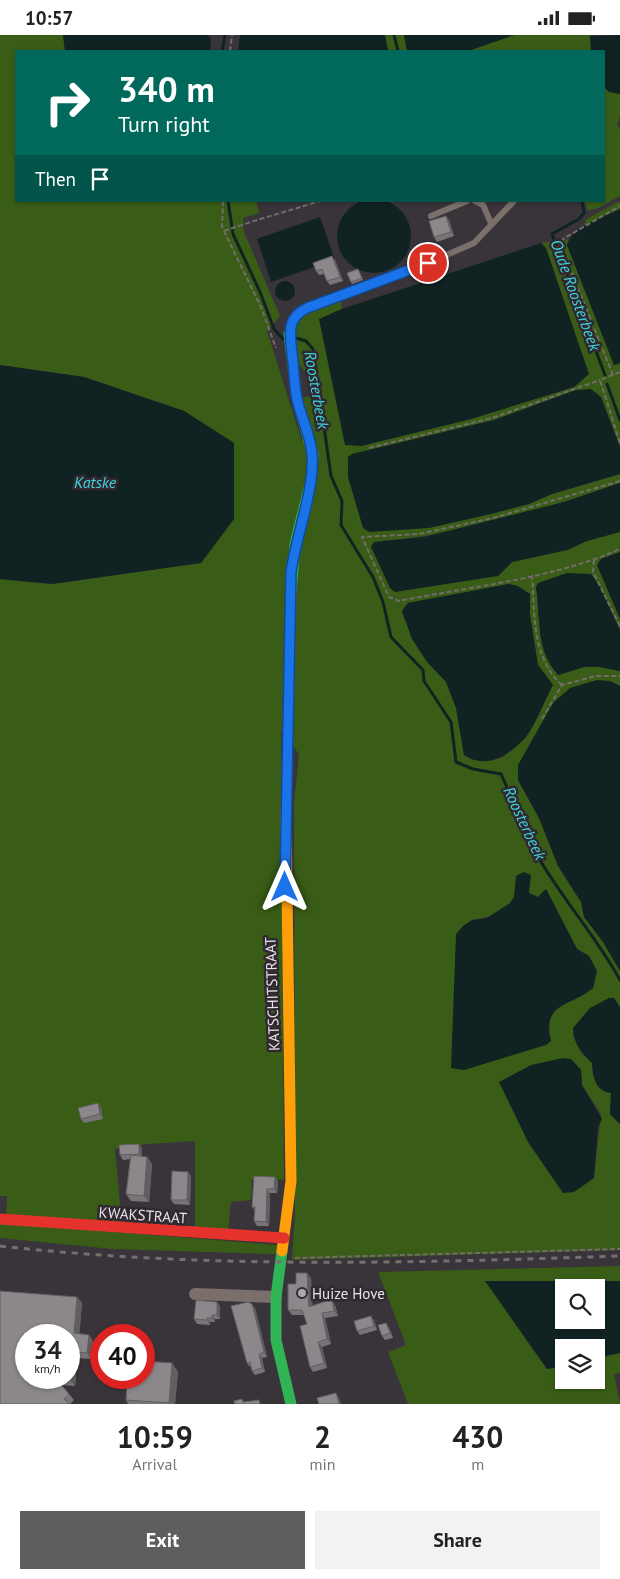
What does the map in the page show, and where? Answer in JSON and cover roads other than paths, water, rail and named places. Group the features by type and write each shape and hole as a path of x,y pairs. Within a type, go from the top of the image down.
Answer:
{"street":[{"name":"KATSCHITSTRAAT","path":"289,333 297,400 312,455 311,479 295,544 291,572 285,868 291,1181 276,1297 278,1356 291,1404"},
{"name":"KWAKSTRAAT","path":"0,1219 284,1238"},
{"path":"195,1294 276,1297"}],"lane":[{"path":"431,215 464,202"},
{"path":"477,202 483,205 492,223"},
{"path":"289,333 291,320 299,312 412,270 474,243 513,202"}],"water":[{"path":"63,35 208,35 211,39 210,50 65,50"},
{"path":"240,35 385,35 388,50 238,50"},
{"path":"404,35 514,35 471,50 407,50"},
{"path":"620,35 620,94 609,92 605,88 605,50 591,50 590,36"},
{"path":"360,202 388,202 394,205 405,216 410,229 410,243 405,256 394,267 381,272 367,272 354,267 343,256 338,243 338,229 343,216"},
{"path":"620,209 620,363 614,365 567,245 575,232 582,227"},
{"path":"320,217 335,260 271,282 257,239"},
{"path":"541,243 546,248 589,374 574,387 471,419 361,446 345,445 319,319 342,309"},
{"path":"285,281 292,284 295,291 292,298 285,301 278,298 275,291 278,284"},
{"name":"Katske","path":"0,365 84,377 184,411 234,443 234,519 201,563 52,584 0,579"},
{"path":"591,389 601,397 620,447 620,474 552,494 529,504 429,528 369,532 363,528 348,477 348,457 352,454 494,420 576,390"},
{"path":"620,483 620,532 587,541 567,550 512,562 498,576 395,592 390,588 371,547 374,542 424,537 564,502"},
{"path":"620,552 620,619 597,565 601,559"},
{"path":"567,573 591,574 600,587 620,630 620,671 600,667 584,667 558,675 551,665 540,634 536,587 538,583"},
{"path":"509,584 518,586 530,594 530,615 538,665 553,685 525,738 505,755 489,761 480,761 464,755 456,708 446,682 427,662 412,639 402,611 408,603"},
{"path":"597,680 610,681 620,686 620,971 603,942 584,917 581,902 558,866 539,818 518,780 518,765 553,703 570,688"},
{"path":"524,872 531,875 529,893 538,897 546,889 577,949 589,956 597,971 593,988 554,1012 550,1019 549,1028 551,1041 546,1045 464,1070 451,1068 456,934 472,920 487,918 510,903 514,897 516,876"},
{"path":"609,998 614,998 620,1007 620,1124 610,1114 611,1093 601,1089 596,1083 592,1063 579,1047 573,1033 573,1028 590,1008"},
{"path":"563,1058 571,1059 581,1070 582,1085 602,1119 598,1127 594,1178 574,1192 563,1193 528,1142 499,1082 531,1065"},
{"path":"485,1281 555,1281 555,1329 605,1329 605,1281 620,1281 620,1353 605,1356 605,1339 555,1339 555,1368 547,1369"}],"waterway":[{"name":"Roosterbeek","path":"222,50 225,35"},
{"name":"Oude Roosterbeek","path":"394,35 398,50"},
{"name":"Roosterbeek","path":"228,202 233,234 260,292 274,329 283,339"},
{"name":"Oude Roosterbeek","path":"582,202 584,213 579,219 552,234 605,375"},
{"name":"Roosterbeek","path":"296,338 306,341 313,349 331,476 342,501 341,525 373,577 383,602 391,637 423,670 424,681 451,722 456,762 473,769 501,774 537,855 620,980"},
{"name":"Oude Roosterbeek","path":"607,384 620,420"}],"railway":[{"path":"0,1246 77,1253 232,1261 465,1261 620,1256"}],"place":[{"name":"Huize Hove","path":"302,1293"}]}
